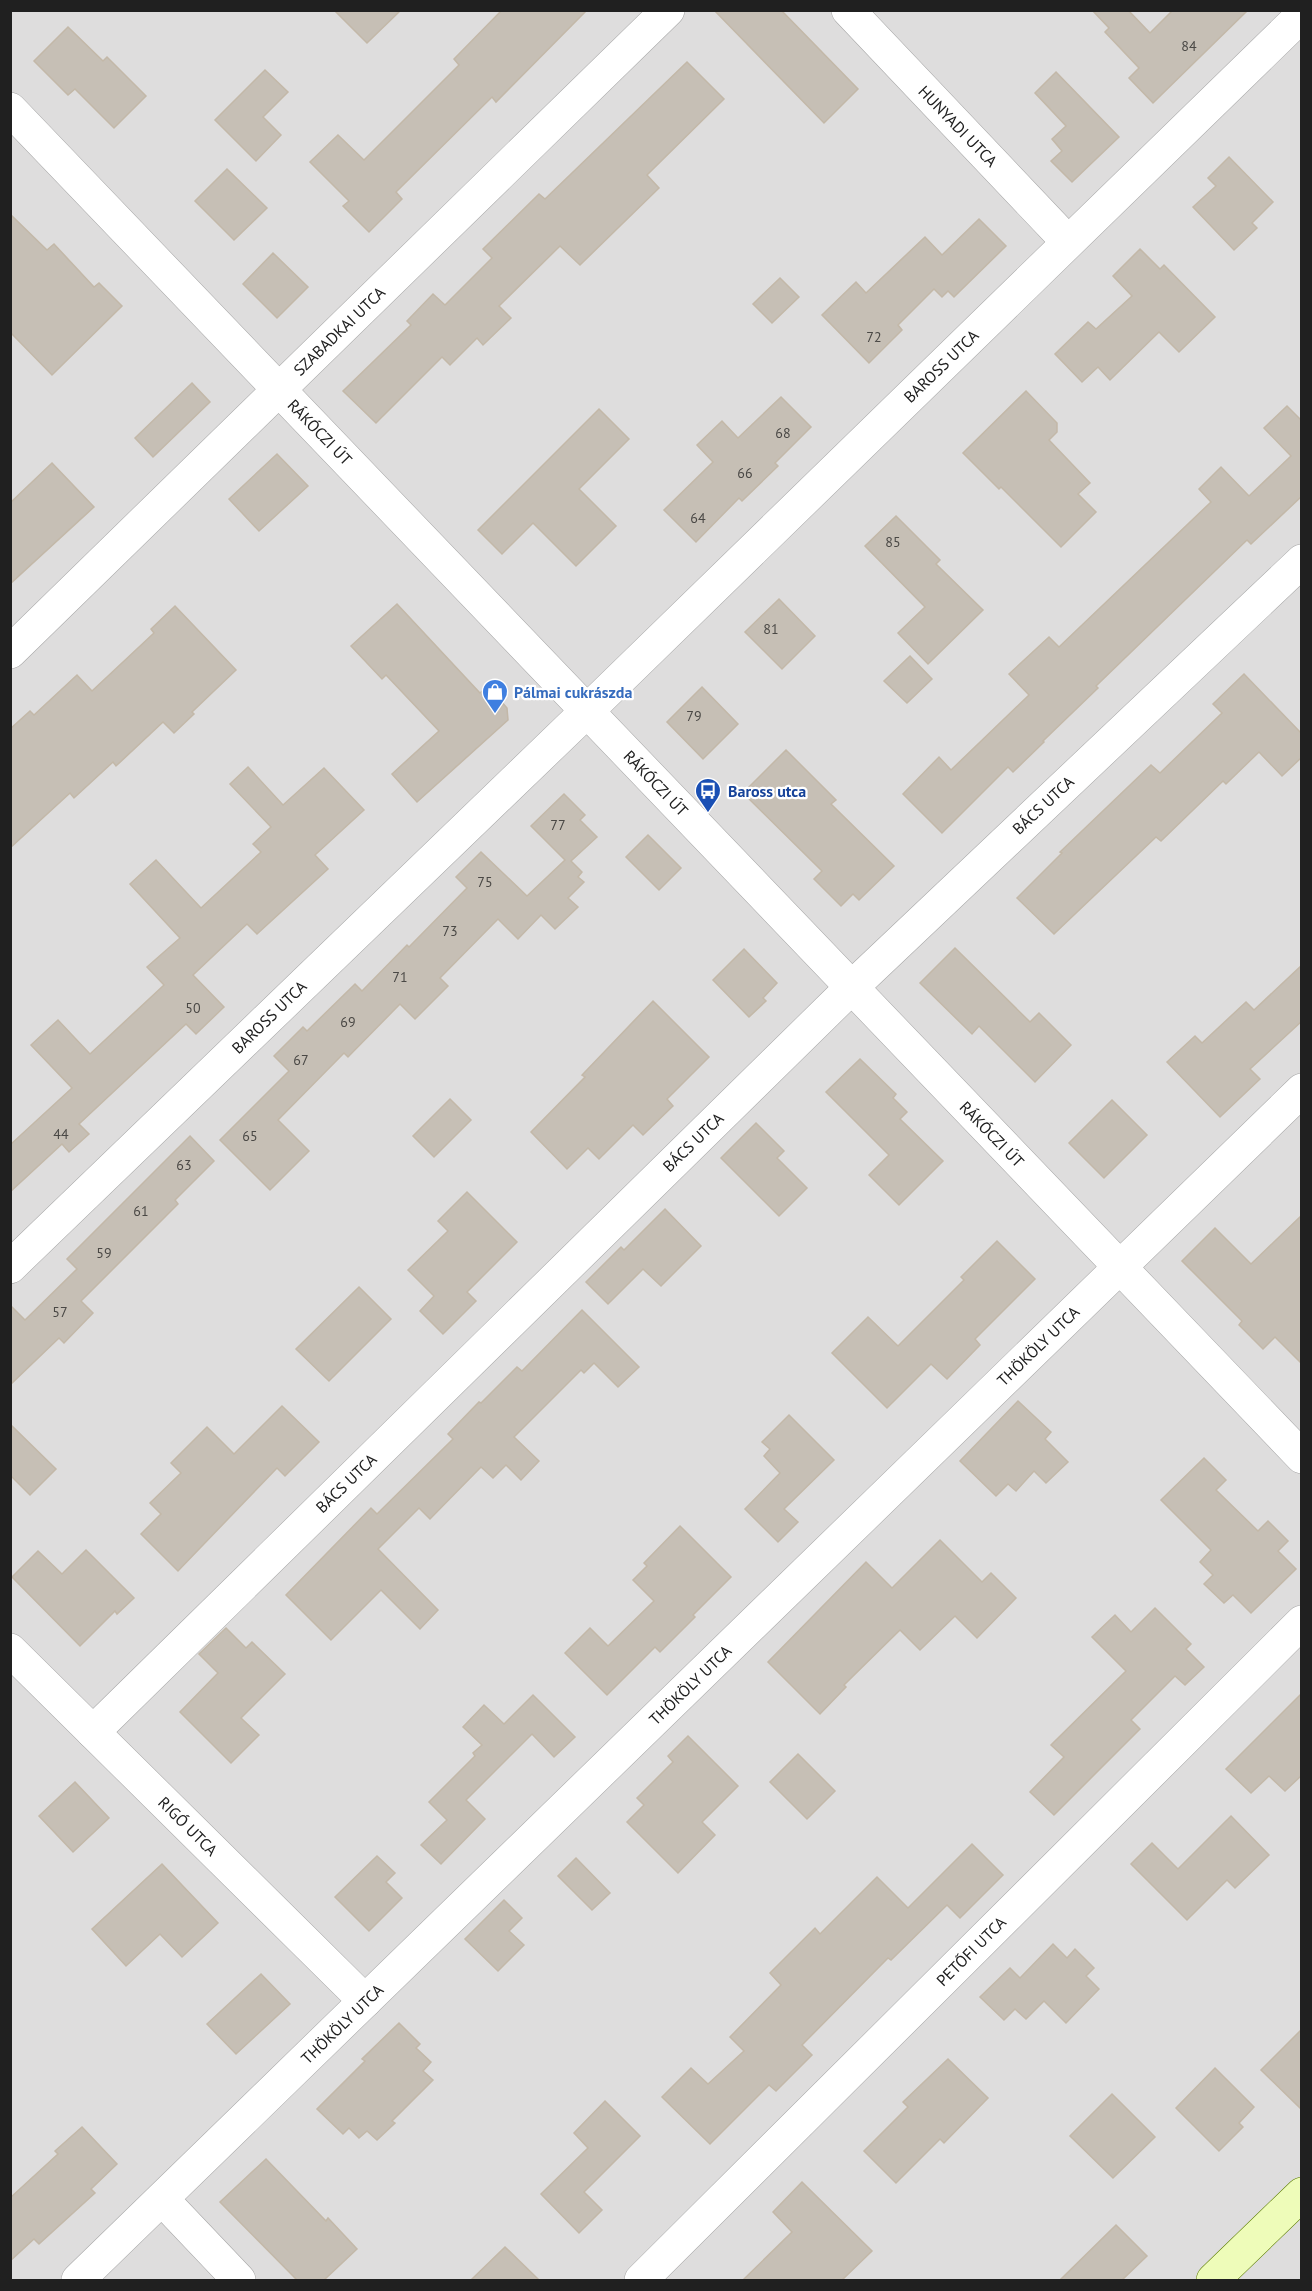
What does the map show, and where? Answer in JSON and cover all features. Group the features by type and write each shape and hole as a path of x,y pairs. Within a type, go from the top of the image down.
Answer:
{"main road":[{"path":"1214,2280 1302,2194"}],"street":[{"name":"SZABADKAI UTCA","path":"10,652 668,10"},
{"name":"HUNYADI UTCA","path":"848,10 1068,242"},
{"name":"BAROSS UTCA","path":"10,1267 587,711 1302,15"},
{"name":"RÁKÓCZI ÚT","path":"10,109 1302,1457"},
{"name":"BÁCS UTCA","path":"93,1732 851,988 1302,561"},
{"name":"THÖKÖLY UTCA","path":"78,2280 1302,1090"},
{"name":"PETŐFI UTCA","path":"641,2280 1302,1622"},
{"name":"RIGÓ UTCA","path":"10,1650 365,2001"},
{"path":"162,2199 239,2280"}],"shaded area":[{"path":"11,11 1301,11 1301,2280 11,2280"}],"building":[{"path":"334,10 401,10 367,43"},
{"path":"502,10 587,10 496,102 492,97 396,192 402,199 369,232 343,206 349,201 310,162 338,135 364,160 459,65 454,59"},
{"path":"714,10 781,10 858,89 824,123"},
{"path":"1092,10 1128,10 1150,33 1173,10 1248,10 1153,103 1129,78 1139,68 1105,32 1109,28"},
{"path":"68,27 103,61 107,57 146,96 114,128 75,89 68,95 34,61"},
{"path":"687,62 724,99 647,175 659,188 580,265 560,246 499,306 511,318 483,345 477,338 450,365 442,357 376,423 343,391 411,325 407,321 433,294 445,305 492,258 483,249 539,194 545,199"},
{"path":"265,70 288,92 263,117 281,135 256,161 215,120"},
{"path":"1056,72 1119,137 1072,182 1051,161 1062,151 1052,139 1066,126 1035,93"},
{"path":"1229,157 1273,202 1252,223 1257,228 1234,250 1193,207 1216,186 1208,178"},
{"path":"227,169 267,208 234,240 195,201"},
{"path":"10,214 47,250 54,244 94,287 99,283 122,306 52,375 10,332"},
{"path":"979,219 1006,246 954,297 948,291 942,297 934,289 898,325 902,330 869,363 822,315 856,282 866,293 925,237 942,255"},
{"path":"1140,249 1160,269 1164,265 1215,317 1179,352 1159,332 1110,380 1098,367 1082,382 1055,354 1088,322 1096,329 1132,296 1113,276"},
{"path":"273,253 308,287 277,318 243,284"},
{"path":"780,278 799,297 772,323 753,304"},
{"path":"192,383 210,402 153,457 135,438"},
{"path":"1026,391 1057,423 1057,432 1049,440 1090,483 1078,494 1096,512 1061,547 963,453"},
{"path":"781,397 811,427 775,463 778,466 742,501 739,498 696,542 664,510 713,462 697,445 722,421 738,438"},
{"path":"1287,406 1302,421 1302,496 1251,544 1247,540 1096,686 1098,688 1013,772 1008,767 942,833 903,794 939,757 951,770 1029,695 1009,674 1049,637 1059,647 1211,502 1199,489 1221,467 1249,496 1291,456 1264,428"},
{"path":"599,409 629,439 579,489 616,526 576,566 533,523 502,554 478,530"},
{"path":"277,454 308,486 259,531 229,499"},
{"path":"52,463 94,507 10,584 10,503"},
{"path":"896,516 940,560 936,564 983,610 928,664 898,633 925,607 865,546"},
{"path":"779,599 815,636 782,669 745,632"},
{"path":"397,604 480,693 488,686 507,708 508,720 417,802 392,774 439,731 386,675 382,679 351,646"},
{"path":"175,606 236,670 192,712 194,714 174,733 163,722 116,766 113,762 74,798 70,793 10,848 10,729 30,711 34,715 77,675 92,691 154,633 151,629"},
{"path":"910,656 932,679 907,703 884,681"},
{"path":"1244,674 1302,734 1302,757 1282,776 1259,752 1226,784 1223,781 1161,841 1156,837 1054,934 1017,898 1062,853 1060,852 1151,765 1160,773 1222,713 1213,704"},
{"path":"702,687 738,724 703,759 667,722"},
{"path":"786,750 836,800 831,804 894,866 859,900 853,894 841,906 814,879 822,871 743,793"},
{"path":"248,767 283,805 324,768 364,810 315,855 328,869 257,934 247,924 193,975 224,1007 196,1034 186,1024 79,1124 89,1134 69,1152 62,1144 10,1192 10,1145 72,1088 31,1045 58,1020 90,1054 164,985 147,967 180,938 130,884 156,860 201,908 261,852 253,844 271,827 230,784"},
{"path":"564,794 585,815 580,820 597,837 571,861 582,872 578,877 584,882 568,898 578,907 555,929 541,915 518,939 498,919 440,978 448,986 415,1019 400,1004 348,1057 344,1053 278,1120 309,1151 270,1190 220,1140 289,1071 274,1056 303,1027 307,1031 355,984 362,991 407,945 409,947 467,888 456,877 481,852 527,896 565,860 531,826"},
{"path":"648,835 681,868 659,890 626,857"},
{"path":"955,948 1030,1022 1039,1013 1071,1045 1035,1082 979,1026 972,1034 920,983"},
{"path":"744,949 777,983 763,998 766,1001 749,1017 713,980"},
{"path":"1302,965 1302,1021 1250,1069 1260,1079 1220,1117 1167,1062 1195,1036 1202,1043 1246,1002 1254,1010"},
{"path":"653,1001 709,1057 667,1099 673,1106 643,1135 633,1125 599,1159 588,1148 567,1169 531,1132 585,1077 582,1075"},
{"path":"860,1059 896,1094 893,1098 907,1112 900,1119 943,1161 899,1205 869,1175 889,1155 826,1092"},
{"path":"450,1099 471,1120 434,1157 413,1136"},
{"path":"1112,1100 1147,1135 1104,1178 1069,1143"},
{"path":"756,1123 784,1151 777,1158 807,1188 779,1216 721,1158"},
{"path":"190,1136 214,1161 175,1200 178,1204 81,1301 93,1313 64,1343 59,1338 10,1385 10,1305 25,1320 77,1269 67,1259"},
{"path":"467,1192 517,1242 467,1292 476,1301 443,1334 420,1311 434,1296 408,1270 448,1231 438,1221"},
{"path":"665,1209 701,1246 661,1286 643,1269 608,1304 586,1282 621,1247 624,1250"},
{"path":"1302,1215 1302,1364 1275,1337 1263,1349 1239,1325 1242,1321 1182,1261 1215,1228 1251,1264"},
{"path":"997,1241 1035,1279 975,1339 980,1345 947,1379 931,1364 887,1408 832,1353 868,1317 898,1346 964,1280 961,1277"},
{"path":"359,1287 391,1319 329,1381 296,1349"},
{"path":"582,1310 639,1367 618,1387 594,1363 584,1373 581,1370 514,1437 539,1461 521,1480 506,1465 493,1478 481,1467 430,1519 419,1508 378,1549 438,1610 420,1629 381,1590 331,1640 286,1595 371,1508 377,1514 453,1439 448,1434 479,1402 481,1403 517,1367 522,1371"},
{"path":"1018,1401 1051,1432 1045,1439 1068,1462 1046,1483 1034,1471 1016,1491 1008,1484 996,1496 960,1461"},
{"path":"282,1406 319,1442 285,1476 277,1468 178,1571 141,1534 161,1514 150,1503 181,1473 171,1463 207,1427 234,1454"},
{"path":"789,1415 834,1460 784,1509 798,1522 778,1542 745,1509 780,1473 764,1456 770,1449 762,1442"},
{"path":"10,1424 56,1469 30,1495 10,1475"},
{"path":"1204,1458 1226,1480 1216,1490 1258,1531 1268,1521 1288,1541 1278,1551 1296,1569 1251,1613 1233,1595 1224,1603 1204,1584 1213,1575 1200,1562 1211,1550 1161,1500"},
{"path":"680,1526 731,1577 660,1652 655,1647 607,1695 565,1653 590,1628 608,1646 654,1601 633,1580 647,1566 644,1563"},
{"path":"940,1540 982,1582 991,1573 1016,1598 977,1638 955,1616 920,1650 900,1630 844,1685 846,1687 820,1714 768,1662 866,1562 892,1588"},
{"path":"86,1550 134,1598 117,1614 115,1611 80,1646 12,1577 38,1551 62,1574"},
{"path":"1155,1608 1191,1644 1186,1649 1204,1667 1185,1685 1175,1676 1131,1720 1140,1729 1054,1815 1030,1792 1064,1757 1051,1745 1126,1671 1092,1637 1115,1615 1131,1632"},
{"path":"226,1628 246,1648 252,1642 285,1674 241,1718 259,1735 231,1763 180,1712 218,1673 199,1654"},
{"path":"1302,1693 1302,1775 1285,1791 1269,1776 1251,1793 1226,1769"},
{"path":"533,1695 575,1737 554,1757 532,1734 466,1800 485,1819 441,1864 421,1845 447,1820 429,1802 475,1756 473,1753 482,1745 463,1727 484,1705 504,1724"},
{"path":"688,1736 738,1786 702,1822 715,1835 678,1873 627,1822 644,1805 637,1798 673,1762 668,1756"},
{"path":"798,1754 835,1791 807,1819 770,1782"},
{"path":"75,1782 109,1818 73,1852 39,1816"},
{"path":"1231,1816 1269,1855 1235,1888 1227,1880 1187,1920 1131,1864 1152,1843 1178,1869"},
{"path":"972,1844 1003,1875 960,1918 947,1905 891,1960 888,1958 802,2045 812,2055 776,2091 769,2085 710,2144 662,2097 691,2068 708,2084 744,2051 730,2037 781,1985 770,1973 815,1928 820,1934 877,1877 908,1908"},
{"path":"377,1856 395,1873 386,1882 402,1898 369,1931 335,1897"},
{"path":"576,1858 610,1893 592,1910 558,1876"},
{"path":"162,1864 218,1923 182,1957 160,1934 126,1966 92,1929"},
{"path":"504,1900 522,1918 509,1931 524,1945 498,1971 465,1939"},
{"path":"1053,1944 1067,1958 1075,1949 1094,1968 1086,1976 1099,1989 1066,2023 1044,2001 1026,2019 1015,2009 1004,2020 980,1997 1010,1968 1020,1978"},
{"path":"261,1974 290,2004 236,2054 207,2024"},
{"path":"399,2023 420,2044 416,2048 431,2062 423,2071 433,2080 392,2121 395,2123 377,2140 367,2131 359,2138 349,2128 343,2134 317,2109 365,2061 362,2059"},
{"path":"1302,2029 1302,2110 1261,2070"},
{"path":"948,2059 988,2098 944,2143 940,2139 896,2183 864,2151 908,2107 903,2102"},
{"path":"1215,2068 1254,2107 1239,2123 1243,2127 1219,2151 1176,2108"},
{"path":"1112,2094 1155,2137 1113,2178 1070,2136"},
{"path":"605,2101 640,2136 584,2192 602,2210 579,2233 541,2194 588,2148 574,2133"},
{"path":"82,2127 117,2164 91,2189 95,2193 39,2244 34,2239 10,2261 10,2198 58,2154 55,2151"},
{"path":"266,2159 326,2221 328,2218 357,2249 324,2280 297,2280 220,2202"},
{"path":"802,2182 872,2251 842,2280 743,2280 792,2232 773,2212"},
{"path":"1116,2225 1147,2256 1122,2280 1060,2280"},
{"path":"505,2247 539,2280 471,2280"}],"place":[{"name":"Pálmai cukrászda","path":"495,715"},
{"name":"Baross utca","path":"708,814"}]}
